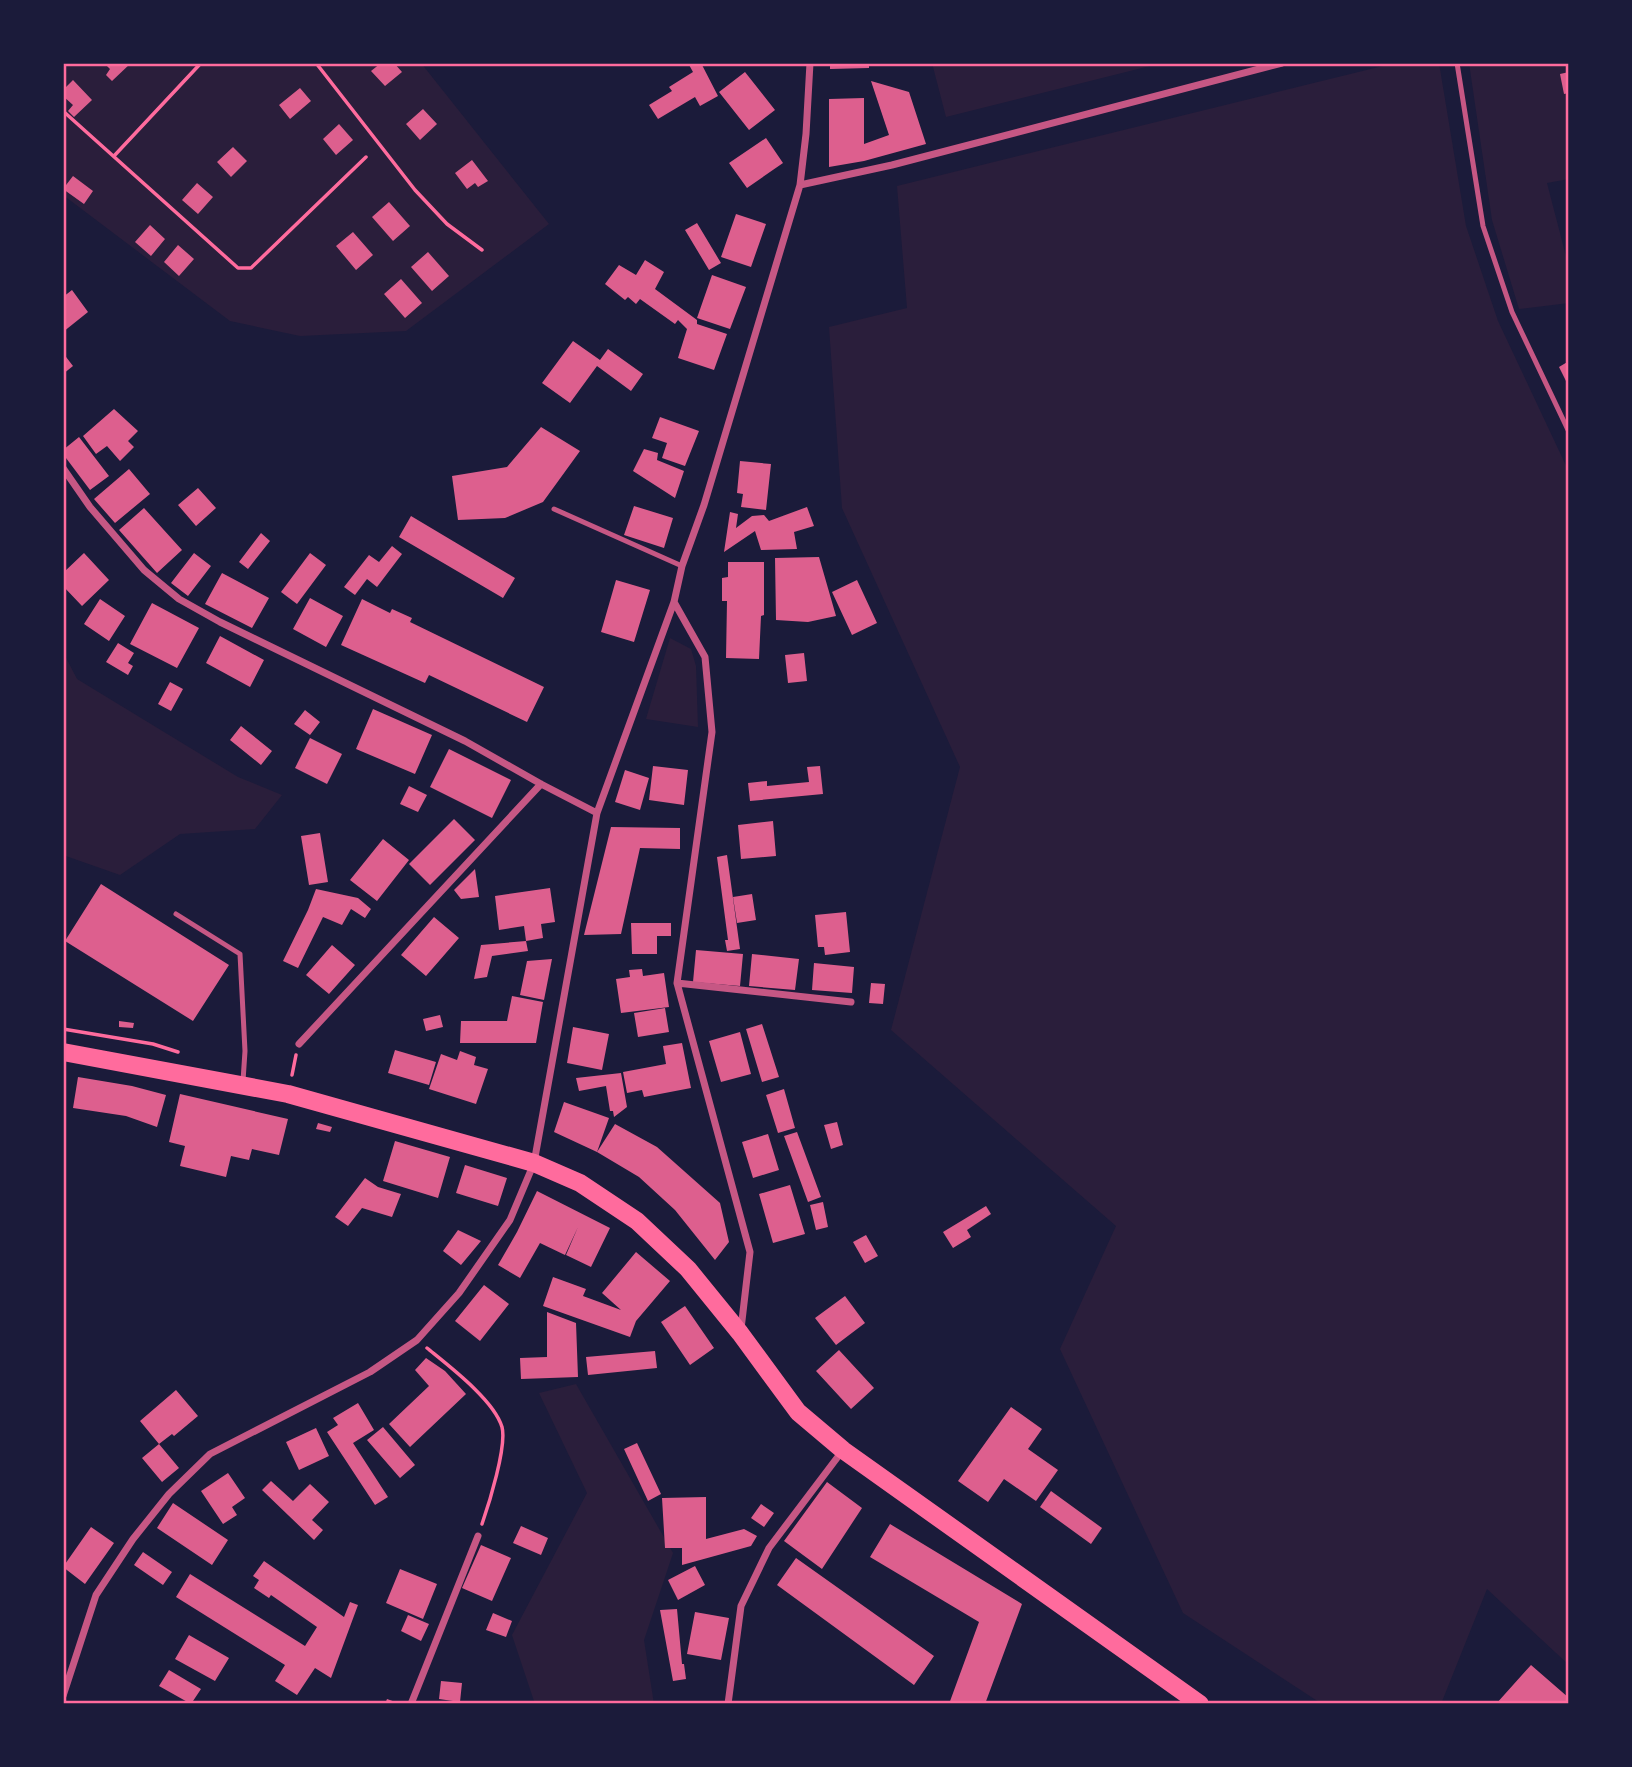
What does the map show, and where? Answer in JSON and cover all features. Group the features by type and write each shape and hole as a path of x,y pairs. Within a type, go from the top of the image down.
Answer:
{"main road":[{"path":"63,1052 242,1084 343,1108 534,1163 580,1183 638,1221 688,1269 740,1333 798,1412 843,1450 1200,1704"}],"street":[{"path":"63,1696 96,1595 133,1539 169,1494 210,1454 370,1372 417,1340 459,1293 510,1220 534,1163 597,813 674,603 682,566 704,505 800,185 810,63"},
{"path":"800,185 892,165 1282,63"},
{"path":"63,468 90,507 144,570 179,599 220,622 465,741 597,813"},
{"path":"674,603 705,657 712,732 677,983 750,1252 740,1333"},
{"path":"299,1044 541,784"},
{"path":"677,983 850,1002"},
{"path":"728,1704 741,1606 769,1548 843,1450"},
{"path":"411,1704 478,1536"}],"lane":[{"path":"1457,63 1483,226 1512,312 1569,432"},
{"path":"554,509 682,566"},
{"path":"176,914 240,954 246,1051 242,1084"}],"path":[{"path":"114,156 201,63"},
{"path":"316,63 415,190 447,224 482,250"},
{"path":"63,111 238,268 251,268 366,157"},
{"path":"291,1077 299,1044"},
{"path":"417,1340 469,1385 495,1412 503,1430 490,1500 478,1536"}],"shaded area":[{"path":"63,63 421,63 549,224 406,331 300,336 230,321 63,195"},
{"path":"932,63 1162,63 946,117"},
{"path":"1395,63 1439,63 1466,226 1498,321 1569,472 1569,1665 1487,1589 1441,1704 1322,1704 1183,1613 1060,1349 1116,1226 891,1030 960,767 842,508 829,327 907,308 897,186"},
{"path":"1469,63 1569,63 1569,179 1547,183 1569,268 1569,303 1519,309 1492,220"},
{"path":"670,638 691,649 696,666 698,727 646,719"},
{"path":"63,652 77,679 238,777 282,795 255,829 180,834 120,875 63,855"},
{"path":"576,1384 673,1553 644,1640 654,1704 535,1704 512,1635 587,1493 539,1393"}],"building":[{"path":"104,63 131,63 112,81 106,75 110,69"},
{"path":"381,63 394,63 402,72 385,86 371,71"},
{"path":"688,63 701,63 718,96 700,106 695,97 658,119 649,105 672,91 669,87 693,72"},
{"path":"830,63 869,63 869,68 830,69"},
{"path":"745,72 775,110 749,130 719,92"},
{"path":"1569,72 1569,93 1564,94 1560,74"},
{"path":"73,80 92,100 74,117 68,111 73,105 63,96 63,90"},
{"path":"871,81 909,92 926,144 864,161 829,167 829,99 864,98 864,144 889,135"},
{"path":"300,88 311,101 290,119 279,105"},
{"path":"423,109 437,124 420,140 406,124"},
{"path":"339,124 353,140 336,155 323,139"},
{"path":"766,138 783,163 747,188 729,163"},
{"path":"233,147 247,161 231,177 217,162"},
{"path":"472,160 488,181 478,187 475,183 467,189 455,173"},
{"path":"73,176 93,191 84,204 63,189"},
{"path":"197,183 213,197 198,214 182,200"},
{"path":"389,202 410,226 393,241 372,217"},
{"path":"736,214 766,224 751,267 721,257"},
{"path":"697,223 721,263 709,270 685,230"},
{"path":"150,225 165,239 151,256 135,242"},
{"path":"353,232 373,255 356,270 336,246"},
{"path":"178,245 194,259 179,276 164,262"},
{"path":"428,252 449,276 432,291 411,267"},
{"path":"645,260 664,272 655,289 697,320 697,324 727,334 714,370 678,358 687,329 678,320 675,324 640,299 636,304 628,297 625,300 605,284 619,265 636,275"},
{"path":"712,275 746,287 730,329 697,318"},
{"path":"401,279 422,303 405,318 384,294"},
{"path":"72,290 88,312 63,332 63,297"},
{"path":"573,341 600,360 608,349 643,374 631,391 597,366 570,403 542,383"},
{"path":"63,353 73,366 63,374"},
{"path":"1569,361 1569,387 1559,367"},
{"path":"114,409 138,431 128,441 134,447 120,461 107,446 96,454 83,436"},
{"path":"660,417 699,431 685,466 662,458 667,443 652,438"},
{"path":"541,427 580,451 543,502 505,518 458,520 452,476 507,467"},
{"path":"79,437 109,476 90,490 63,454 63,450"},
{"path":"644,449 658,453 657,460 684,471 675,498 633,471"},
{"path":"740,461 771,464 766,510 741,507 743,494 737,493"},
{"path":"129,469 150,494 115,523 94,499"},
{"path":"198,488 216,508 196,526 178,505"},
{"path":"634,506 673,518 664,548 624,535"},
{"path":"807,507 814,526 794,532 797,549 761,550 755,531 724,552 730,512 738,514 736,528 752,516 764,515 769,521"},
{"path":"144,508 182,550 157,573 119,530"},
{"path":"411,516 515,578 503,598 399,537"},
{"path":"261,533 270,541 248,569 239,562"},
{"path":"392,546 402,554 377,587 367,579 355,595 344,587 369,555 379,562"},
{"path":"84,553 109,580 82,606 63,586 63,573"},
{"path":"194,553 211,566 188,596 171,583"},
{"path":"310,553 326,565 297,604 281,592"},
{"path":"819,557 836,616 808,622 776,620 775,558"},
{"path":"728,562 764,562 764,615 761,616 759,659 726,658 727,601 722,601 722,578 728,577"},
{"path":"222,573 269,598 252,628 205,604"},
{"path":"616,580 650,590 634,642 601,632"},
{"path":"857,580 877,623 852,635 832,592"},
{"path":"310,598 343,616 326,647 293,629"},
{"path":"100,599 125,616 109,641 84,624"},
{"path":"362,599 390,613 392,609 412,618 410,622 544,687 527,722 429,675 425,683 341,645"},
{"path":"152,603 199,628 177,668 130,644"},
{"path":"220,636 264,660 250,687 206,663"},
{"path":"118,643 134,653 128,663 133,666 128,675 106,662"},
{"path":"804,653 807,681 788,683 785,655"},
{"path":"170,682 183,689 171,711 158,704"},
{"path":"373,709 432,735 415,774 356,749"},
{"path":"305,710 320,722 310,735 294,724"},
{"path":"241,726 272,751 261,765 230,740"},
{"path":"310,738 342,754 327,784 295,768"},
{"path":"449,749 511,780 492,818 430,787"},
{"path":"653,766 688,770 684,805 649,800"},
{"path":"820,766 823,794 750,801 748,783 767,781 767,786 809,782 807,767"},
{"path":"625,770 649,778 640,810 615,802"},
{"path":"409,786 427,795 418,812 400,804"},
{"path":"454,819 475,840 430,885 409,864"},
{"path":"773,821 776,856 741,859 738,825"},
{"path":"611,827 680,828 680,849 640,848 621,934 584,935"},
{"path":"320,833 328,882 309,885 301,836"},
{"path":"383,839 409,860 377,901 350,880"},
{"path":"727,855 740,949 727,951 725,940 728,940 717,857"},
{"path":"475,869 479,897 461,899 454,890"},
{"path":"101,884 229,965 193,1021 65,941"},
{"path":"550,888 555,922 541,924 543,938 526,941 524,926 499,930 495,896"},
{"path":"316,889 358,898 371,909 365,918 351,909 342,925 323,917 298,968 283,961"},
{"path":"752,894 756,920 737,923 733,897"},
{"path":"846,912 850,952 825,955 824,947 818,947 815,915"},
{"path":"434,917 459,938 426,976 401,955"},
{"path":"631,923 671,923 671,936 657,936 657,954 632,954"},
{"path":"526,941 528,951 492,956 487,977 474,979 481,945"},
{"path":"332,945 355,965 329,994 306,975"},
{"path":"696,950 743,954 740,986 693,982"},
{"path":"752,954 799,959 795,990 749,986"},
{"path":"552,959 544,1000 520,995 527,961"},
{"path":"814,963 854,967 852,993 812,990"},
{"path":"642,969 643,976 664,973 669,1007 621,1013 616,979 630,977 629,970"},
{"path":"871,983 885,984 883,1004 869,1003"},
{"path":"512,996 543,1002 536,1043 460,1043 461,1021 507,1021"},
{"path":"665,1008 669,1032 638,1037 634,1013"},
{"path":"440,1015 443,1027 426,1031 423,1019"},
{"path":"119,1021 134,1023 133,1028 119,1027"},
{"path":"762,1024 779,1077 762,1082 746,1029"},
{"path":"573,1027 609,1034 602,1070 567,1063"},
{"path":"740,1032 751,1074 721,1082 709,1041"},
{"path":"682,1043 691,1088 644,1097 642,1090 627,1093 623,1072 666,1064 663,1046"},
{"path":"395,1050 436,1062 429,1085 388,1073"},
{"path":"460,1051 476,1057 474,1065 488,1069 476,1104 429,1089 441,1054 457,1060"},
{"path":"621,1073 627,1107 614,1117 613,1111 610,1111 606,1086 579,1091 576,1078"},
{"path":"78,1077 166,1095 157,1127 126,1116 73,1108"},
{"path":"784,1089 795,1128 778,1133 766,1095"},
{"path":"180,1094 288,1119 279,1155 252,1149 249,1160 231,1156 226,1177 180,1166 185,1146 169,1142"},
{"path":"564,1102 609,1118 597,1152 554,1132"},
{"path":"837,1122 843,1145 831,1149 824,1125"},
{"path":"318,1123 332,1127 330,1132 316,1129"},
{"path":"615,1124 657,1147 720,1203 729,1242 715,1260 675,1210 639,1177 597,1152"},
{"path":"797,1132 821,1197 808,1202 784,1136"},
{"path":"768,1134 779,1170 753,1178 742,1142"},
{"path":"395,1141 450,1157 438,1198 383,1181"},
{"path":"465,1165 507,1178 498,1206 456,1193"},
{"path":"365,1178 378,1187 401,1194 392,1217 362,1208 348,1226 335,1217"},
{"path":"790,1185 805,1234 773,1243 759,1194"},
{"path":"537,1191 610,1228 591,1267 566,1255 578,1227 565,1255 540,1243 520,1278 498,1265"},
{"path":"823,1202 828,1227 816,1230 810,1205"},
{"path":"986,1206 991,1214 967,1230 971,1237 953,1248 943,1232"},
{"path":"458,1230 481,1241 461,1265 443,1251"},
{"path":"866,1235 878,1256 865,1263 853,1242"},
{"path":"636,1252 670,1281 636,1321 630,1337 543,1306 553,1277 586,1289 583,1296 621,1310 602,1293"},
{"path":"484,1285 509,1304 480,1341 455,1321"},
{"path":"845,1296 865,1323 836,1345 815,1318"},
{"path":"685,1306 714,1348 690,1365 661,1322"},
{"path":"547,1312 576,1323 578,1377 521,1379 520,1358 547,1357"},
{"path":"839,1350 874,1388 851,1409 816,1371"},
{"path":"655,1351 657,1368 588,1375 586,1357"},
{"path":"426,1358 445,1371 466,1394 410,1447 389,1424 429,1386 415,1370"},
{"path":"176,1390 198,1416 174,1436 172,1434 159,1444 140,1421"},
{"path":"358,1403 374,1430 353,1443 388,1497 375,1505 327,1432 338,1425 333,1418"},
{"path":"1011,1407 1042,1429 1028,1449 1058,1470 1036,1501 1004,1479 988,1502 958,1481"},
{"path":"383,1427 415,1465 400,1478 367,1440"},
{"path":"316,1428 329,1456 299,1470 286,1442"},
{"path":"637,1443 661,1494 648,1501 624,1449"},
{"path":"159,1444 179,1468 162,1482 142,1458"},
{"path":"228,1473 245,1498 232,1507 237,1515 223,1524 201,1491"},
{"path":"271,1481 293,1501 310,1484 329,1502 312,1520 323,1530 314,1540 262,1490"},
{"path":"827,1482 862,1508 822,1569 784,1541"},
{"path":"1051,1491 1102,1528 1091,1544 1040,1507"},
{"path":"706,1497 706,1539 744,1529 757,1536 751,1546 682,1565 682,1548 665,1548 662,1498"},
{"path":"173,1503 228,1540 212,1565 157,1528"},
{"path":"761,1504 774,1513 764,1527 751,1518"},
{"path":"890,1524 1022,1604 985,1704 949,1704 979,1622 870,1557"},
{"path":"521,1526 548,1538 541,1555 513,1543"},
{"path":"91,1527 114,1543 85,1584 63,1567"},
{"path":"481,1545 511,1558 492,1601 462,1588"},
{"path":"143,1552 172,1572 163,1585 134,1565"},
{"path":"796,1558 934,1656 914,1685 777,1585"},
{"path":"264,1561 344,1617 350,1602 358,1605 331,1678 315,1668 297,1695 275,1681 285,1665 176,1597 190,1574 305,1646 317,1627 271,1595 269,1598 254,1588 259,1580 253,1576"},
{"path":"695,1566 705,1585 678,1600 668,1580"},
{"path":"400,1569 437,1584 423,1619 386,1603"},
{"path":"677,1609 686,1679 673,1681 660,1610"},
{"path":"695,1612 729,1618 721,1660 687,1654"},
{"path":"493,1613 512,1621 506,1637 486,1630"},
{"path":"408,1615 429,1624 421,1641 401,1631"},
{"path":"189,1635 229,1658 215,1681 175,1659"},
{"path":"1531,1665 1569,1698 1569,1704 1496,1704"},
{"path":"169,1670 201,1689 191,1704 159,1686"},
{"path":"441,1681 462,1683 460,1702 439,1699"},
{"path":"387,1699 401,1704 385,1704"}]}
